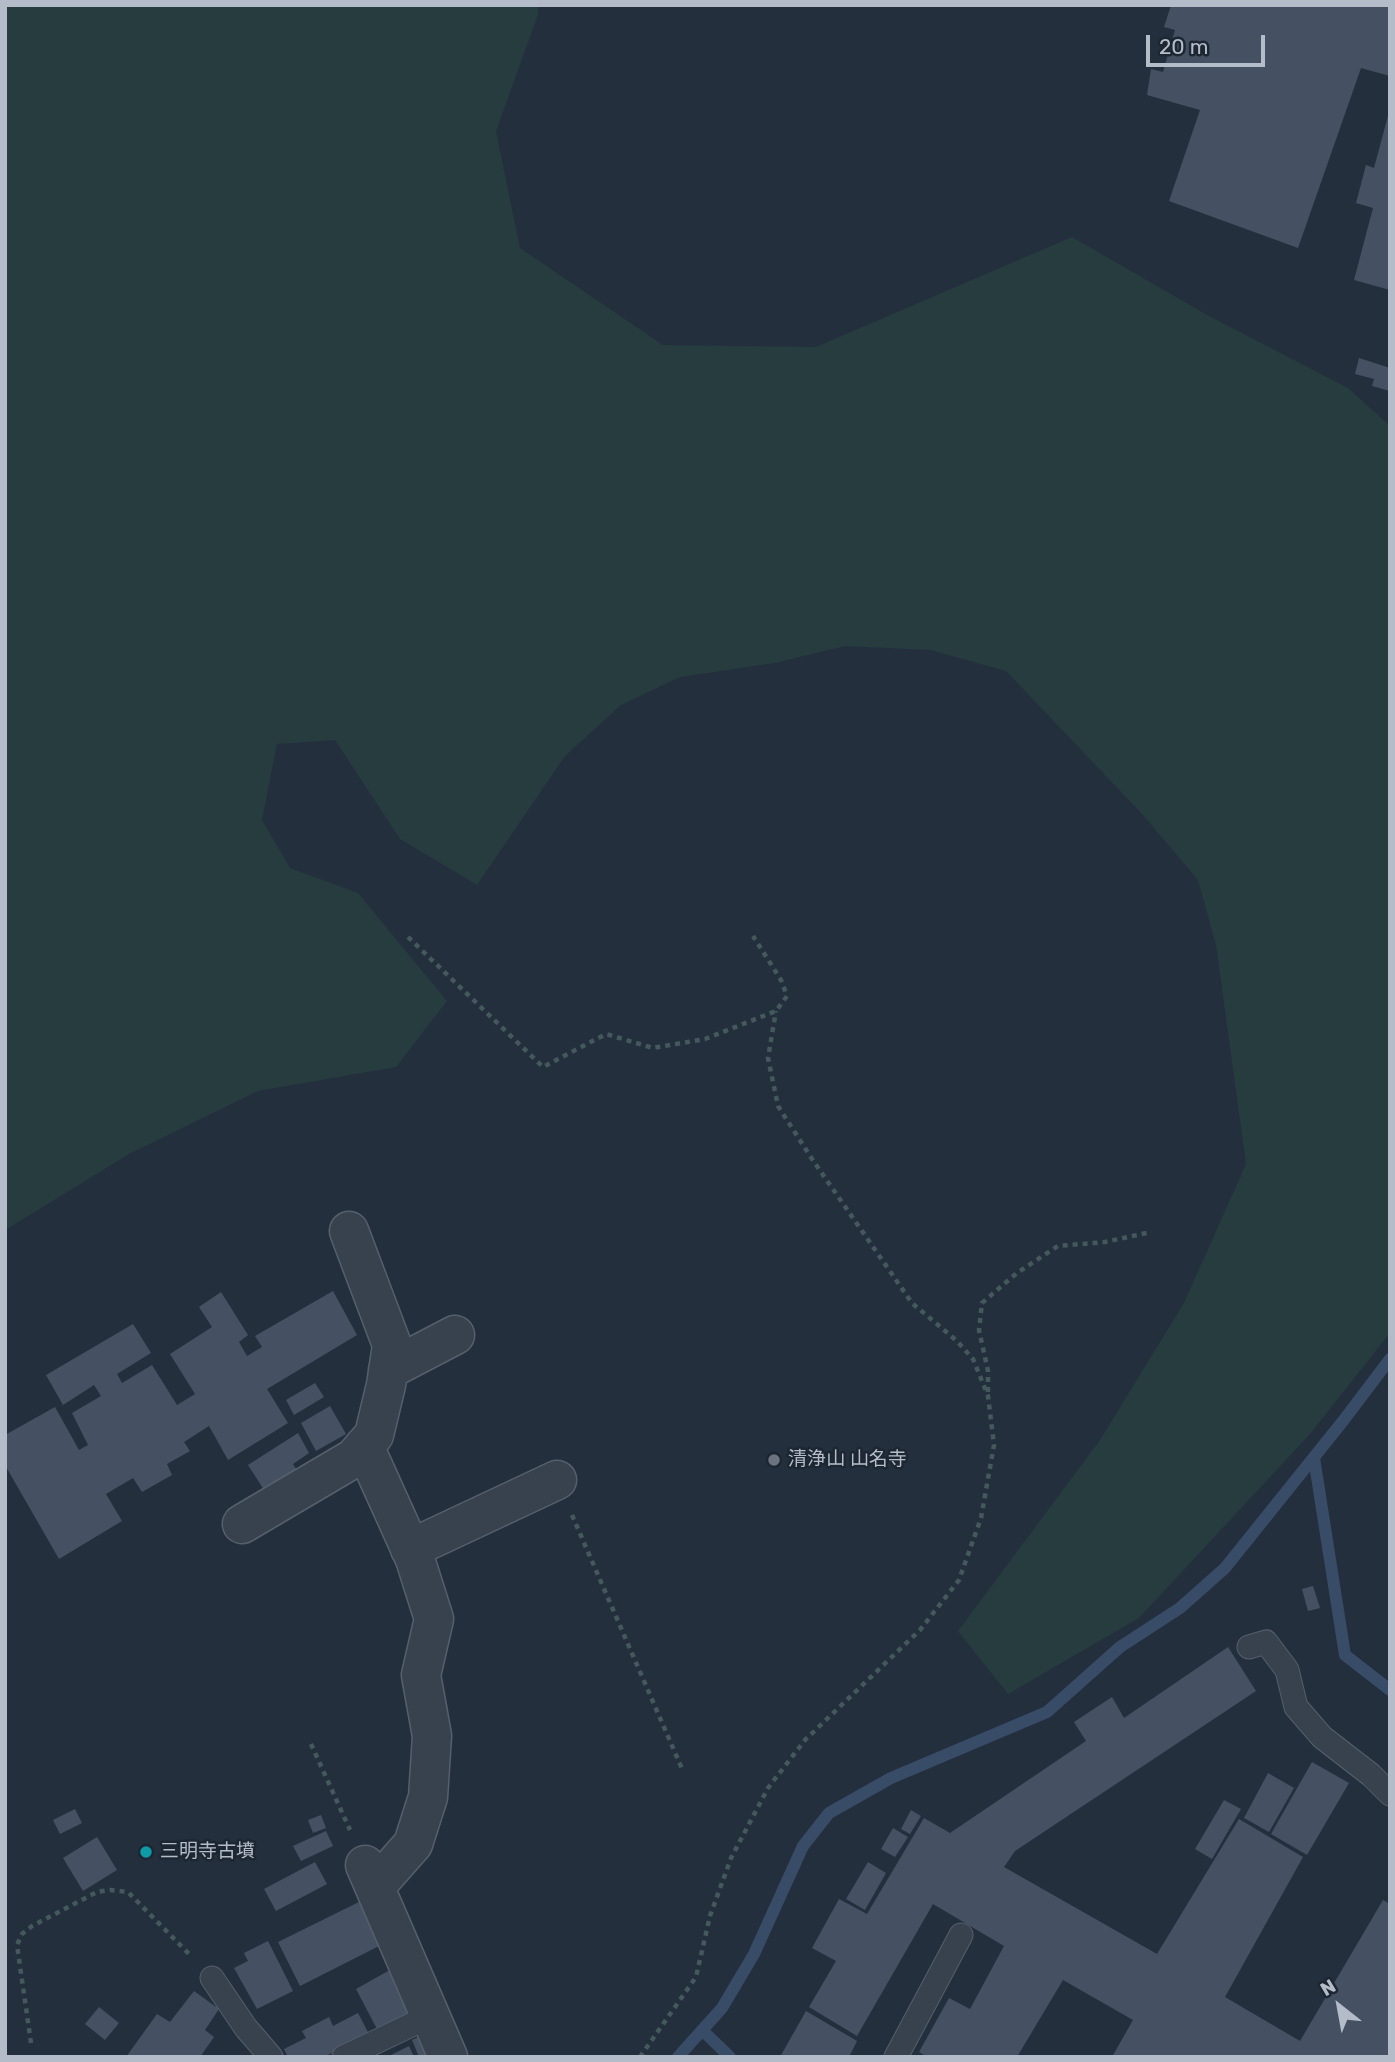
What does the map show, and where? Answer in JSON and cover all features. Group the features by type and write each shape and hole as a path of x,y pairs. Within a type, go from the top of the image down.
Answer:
{"street":[{"path":"242,1524 354,1458 374,1435 392,1345 349,1231"},
{"path":"388,1370 455,1335"},
{"path":"364,1447 410,1549 434,1619 421,1675 432,1736 428,1797 413,1843 370,1875 447,2057"},
{"path":"410,1549 556,1480"}],"lane":[{"path":"1249,1647 1266,1642 1287,1670 1296,1707 1322,1737 1371,1774 1390,1794"},
{"path":"896,2057 961,1935"},
{"path":"212,1979 246,2028 271,2057"},
{"path":"344,2057 429,2016"}],"path":[{"path":"753,936 781,980 787,996 776,1011 768,1058 778,1106 912,1303 957,1341 973,1359 988,1396"},
{"path":"408,937 542,1067 606,1034 653,1048 705,1039 776,1011"},
{"path":"640,2057 696,1977 710,1916 731,1858 768,1788 805,1740 920,1630 959,1580 981,1518 995,1445 988,1396 988,1371 979,1330 982,1303 1017,1273 1058,1246 1105,1242 1152,1232"},
{"path":"556,1480 683,1771"},
{"path":"311,1744 370,1875"},
{"path":"31,2043 17,1945 22,1934 33,1926 97,1892 128,1892 212,1979"}],"green space":[{"path":"5,5 538,5 538,15 496,131 520,248 663,345 816,347 1072,237 1209,316 1348,388 1390,426 1390,1333 1310,1434 1139,1618 1008,1694 958,1631 1100,1440 1184,1303 1246,1164 1216,945 1198,880 1142,814 1006,671 930,650 845,646 775,663 680,677 621,705 565,756 477,885 400,839 335,740 277,744 262,820 290,868 358,893 447,1001 396,1067 258,1091 129,1154 5,1230"}],"building":[{"path":"1171,5 1390,5 1390,76 1361,68 1298,248 1169,201 1200,110 1147,95 1151,69 1163,72 1175,30 1164,27"},
{"path":"1389,112 1390,290 1354,280 1373,208 1356,203 1366,165 1374,168"},
{"path":"1359,358 1390,368 1390,391 1372,386 1374,379 1355,374"},
{"path":"333,1291 357,1335 267,1389 288,1423 228,1460 209,1426 184,1442 190,1451 167,1464 172,1475 142,1492 133,1478 106,1494 122,1521 59,1559 5,1465 5,1435 55,1407 79,1450 88,1445 72,1413 101,1396 94,1385 63,1405 46,1375 133,1324 151,1353 117,1374 122,1383 152,1365 177,1405 195,1394 170,1354 212,1327 199,1307 221,1292 248,1335 239,1342 247,1356 262,1347 255,1336"},
{"path":"315,1383 324,1397 294,1415 286,1400"},
{"path":"330,1406 346,1434 316,1451 301,1423"},
{"path":"298,1433 309,1453 293,1464 298,1472 266,1493 248,1465"},
{"path":"1313,1586 1320,1608 1308,1611 1302,1589"},
{"path":"1228,1647 1256,1691 1015,1851 1004,1867 1157,1954 1239,1819 1303,1857 1225,1997 1300,2041 1383,1900 1390,1904 1390,2057 1112,2057 1133,2020 1063,1980 1017,2057 927,2057 919,2052 949,1998 970,2009 1004,1946 933,1904 857,2036 809,2007 836,1961 812,1948 839,1899 867,1914 924,1818 950,1833 1086,1741 1074,1722 1112,1697 1124,1718"},
{"path":"1312,1762 1349,1783 1307,1855 1271,1834"},
{"path":"1268,1773 1294,1788 1269,1832 1244,1818"},
{"path":"1224,1800 1241,1809 1212,1859 1195,1849"},
{"path":"75,1809 82,1823 60,1834 53,1820"},
{"path":"911,1810 921,1816 910,1834 901,1829"},
{"path":"321,1815 326,1828 313,1833 308,1820"},
{"path":"893,1828 908,1837 895,1857 881,1849"},
{"path":"326,1831 333,1846 301,1861 293,1846"},
{"path":"97,1837 117,1870 83,1891 63,1858"},
{"path":"315,1862 327,1884 276,1911 264,1889"},
{"path":"868,1862 886,1873 865,1910 846,1899"},
{"path":"363,1900 385,1943 300,1986 278,1942"},
{"path":"268,1941 293,1991 257,2009 234,1968 248,1961 244,1953"},
{"path":"397,1966 419,2009 378,2031 356,1989"},
{"path":"194,1991 219,2009 205,2030 214,2037 200,2057 126,2057 157,2014 170,2022"},
{"path":"99,2007 119,2023 105,2040 85,2024"},
{"path":"806,2011 857,2041 849,2057 780,2057"},
{"path":"358,2013 369,2034 324,2057 288,2057 284,2049 306,2038 302,2031 329,2017 333,2026"},
{"path":"423,2035 433,2057 419,2057 412,2040"},
{"path":"409,2046 414,2057 387,2057"}],"waterway":[{"path":"678,2057 722,2008 754,1954 803,1846 829,1813 891,1778 1047,1712 1120,1647 1180,1608 1225,1568 1390,1359"},
{"path":"1314,1458 1345,1655 1390,1690"},
{"path":"702,2030 730,2057"}],"place":[{"name":"清浄山 山名寺","path":"774,1460"},
{"name":"三明寺古墳","path":"146,1852"}]}
